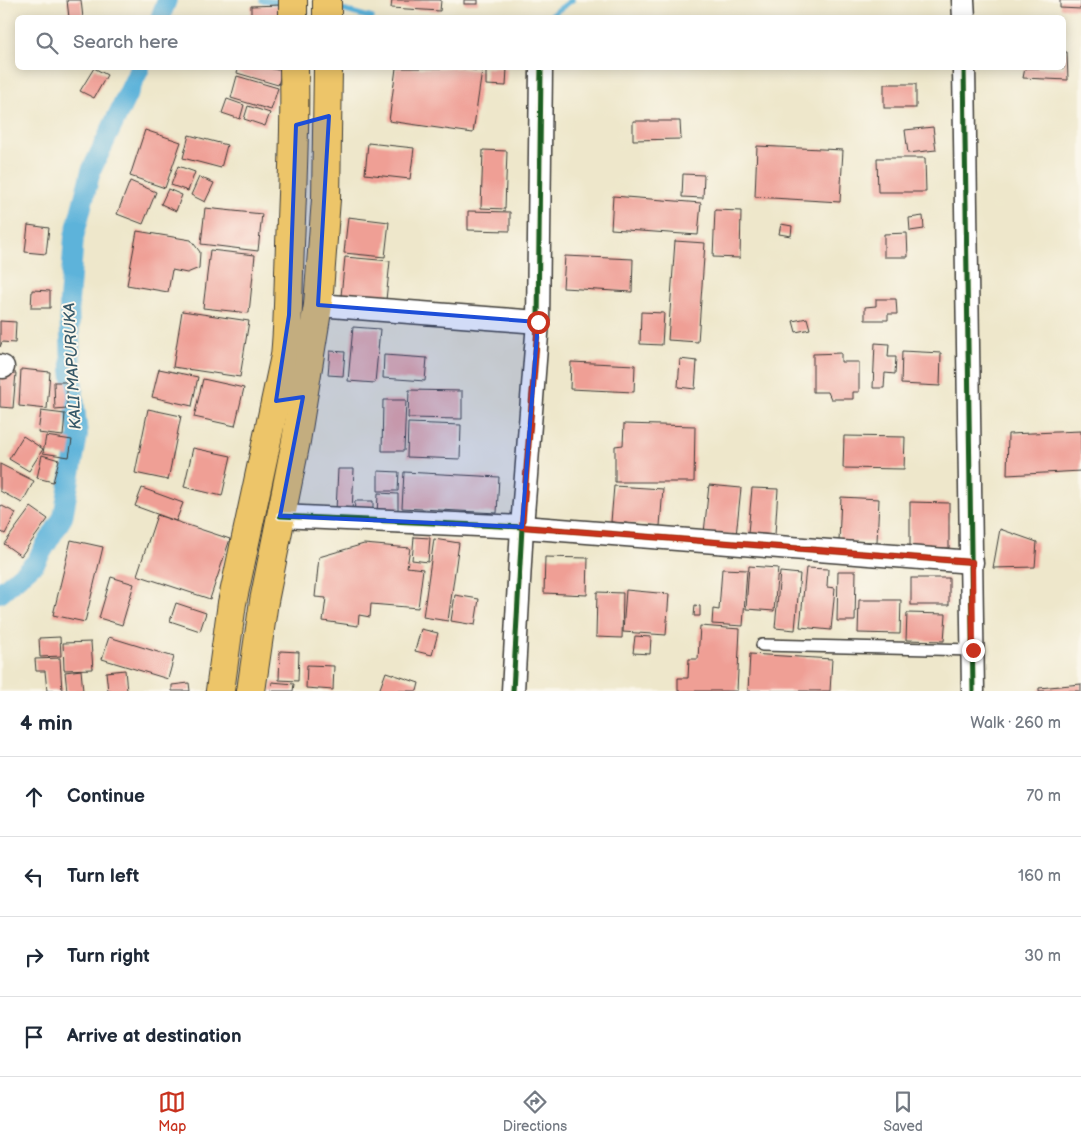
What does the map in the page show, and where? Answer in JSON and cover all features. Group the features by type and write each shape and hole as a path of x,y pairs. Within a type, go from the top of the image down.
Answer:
{"highway":[{"path":"293,0 293,15"},
{"path":"327,0 327,15"},
{"path":"220,691 232,603 285,356 289,315 289,274 296,125 294,70"},
{"path":"251,691 264,601 304,397 318,305 326,199 329,116 328,70"},
{"path":"296,125 329,116"},
{"path":"276,401 304,397"}],"street":[{"path":"963,0 964,15"},
{"path":"513,691 522,527 538,322 541,70"},
{"path":"964,70 973,691"},
{"path":"318,305 538,322"},
{"path":"280,516 522,527 972,562"}],"lane":[{"path":"762,645 973,650"}],"highlighted area":[{"path":"329,116 318,305 538,322 522,527 280,516 303,397 276,401 289,315 296,125"}],"building":[{"path":"67,0 81,0 83,15 69,15"},
{"path":"392,0 441,0 440,11 391,8"},
{"path":"464,0 478,0 478,4 464,4"},
{"path":"1060,0 1081,0 1081,9 1060,8"},
{"path":"280,5 281,15 251,15 251,6"},
{"path":"1067,52 1068,80 1023,78 1025,70 1066,70"},
{"path":"93,70 98,70 107,75 94,98 80,91"},
{"path":"238,70 282,71 278,85 237,73"},
{"path":"396,70 482,71 473,133 389,121"},
{"path":"486,70 507,70 506,86 486,85"},
{"path":"237,76 278,88 271,110 231,98"},
{"path":"884,84 916,84 916,108 884,108"},
{"path":"227,99 244,105 240,119 222,113"},
{"path":"248,106 270,113 265,126 244,119"},
{"path":"633,121 680,121 681,139 633,140"},
{"path":"933,127 936,150 908,153 905,130"},
{"path":"145,130 181,142 165,188 130,176"},
{"path":"189,135 227,145 221,168 183,158"},
{"path":"368,143 414,148 410,179 365,174"},
{"path":"757,146 843,150 840,202 755,197"},
{"path":"483,150 507,151 505,209 481,208"},
{"path":"877,158 925,158 926,192 878,192"},
{"path":"178,166 195,172 188,191 171,185"},
{"path":"683,174 704,175 703,198 682,197"},
{"path":"199,177 214,183 205,202 191,195"},
{"path":"130,181 156,192 143,224 117,214"},
{"path":"168,189 182,195 176,211 161,204"},
{"path":"613,196 701,203 698,235 611,229"},
{"path":"205,208 262,214 258,251 201,244"},
{"path":"715,210 741,211 740,258 713,257"},
{"path":"468,211 510,212 510,231 468,230"},
{"path":"923,216 924,229 910,231 909,218"},
{"path":"348,217 389,222 385,257 344,253"},
{"path":"781,224 792,226 791,236 779,234"},
{"path":"28,225 49,228 46,254 25,252"},
{"path":"137,231 191,240 200,252 199,268 187,273 172,270 168,292 127,285"},
{"path":"907,233 908,257 884,257 884,234"},
{"path":"675,241 705,243 698,342 668,340"},
{"path":"210,250 255,255 249,313 203,308"},
{"path":"565,256 633,259 632,292 563,288"},
{"path":"345,257 390,261 386,300 341,296"},
{"path":"32,290 50,291 50,308 31,308"},
{"path":"876,299 896,299 897,314 888,314 888,320 865,320 865,307 876,306"},
{"path":"182,311 249,321 240,377 173,367"},
{"path":"641,312 664,313 662,345 640,344"},
{"path":"807,318 810,329 796,332 793,321"},
{"path":"0,321 16,322 15,343 2,342 0,347"},
{"path":"353,327 380,329 375,383 348,381"},
{"path":"875,343 889,344 888,357 896,357 895,374 885,373 884,388 873,388"},
{"path":"330,351 345,352 343,376 328,375"},
{"path":"902,351 941,353 940,386 901,384"},
{"path":"841,353 841,362 859,362 859,392 853,392 853,399 831,399 828,392 813,392 813,354"},
{"path":"384,355 427,358 425,381 383,378"},
{"path":"680,359 697,361 695,389 678,387"},
{"path":"571,362 635,365 634,392 570,389"},
{"path":"21,369 50,372 47,409 19,406"},
{"path":"159,369 198,377 192,406 152,397"},
{"path":"0,372 16,373 13,408 0,407"},
{"path":"203,379 244,388 235,426 194,417"},
{"path":"54,382 67,382 67,409 55,410"},
{"path":"409,390 462,391 462,419 408,418"},
{"path":"383,400 406,400 404,451 382,451"},
{"path":"148,409 181,416 168,480 135,473"},
{"path":"41,411 65,414 63,436 38,433"},
{"path":"408,423 461,425 460,459 407,457"},
{"path":"624,424 695,426 694,482 615,482 615,446 623,445"},
{"path":"1081,431 1081,471 1007,475 1008,434"},
{"path":"23,436 43,449 29,471 9,459"},
{"path":"46,436 72,440 69,457 43,453"},
{"path":"844,436 905,437 904,469 843,468"},
{"path":"193,448 231,456 222,496 184,487"},
{"path":"42,455 59,460 53,482 37,478"},
{"path":"0,464 34,481 22,503 0,491"},
{"path":"338,469 354,469 352,512 336,511"},
{"path":"378,471 399,472 398,491 378,491"},
{"path":"404,472 499,477 497,513 402,508"},
{"path":"709,485 741,488 736,536 704,533"},
{"path":"614,486 663,489 660,526 611,522"},
{"path":"142,488 183,503 176,521 135,506"},
{"path":"752,488 778,489 775,535 748,533"},
{"path":"378,493 398,494 398,518 377,517"},
{"path":"841,497 879,499 877,542 839,541"},
{"path":"355,501 373,501 373,516 354,516"},
{"path":"910,502 949,503 949,548 910,548"},
{"path":"0,505 16,513 5,534 0,531"},
{"path":"31,507 48,519 21,556 4,544"},
{"path":"157,515 230,539 210,599 137,575"},
{"path":"1000,529 1037,542 1035,567 993,568"},
{"path":"414,537 430,538 428,562 412,560"},
{"path":"434,539 459,543 448,621 423,617"},
{"path":"71,540 103,547 85,622 53,615"},
{"path":"364,544 410,548 407,567 423,569 418,608 371,604 370,617 359,615 358,626 323,621 326,598 315,597 319,557"},
{"path":"545,557 588,558 587,595 544,593"},
{"path":"749,566 778,568 774,611 746,609"},
{"path":"806,568 828,569 827,587 835,588 831,630 800,627"},
{"path":"722,569 747,570 743,626 712,624 713,609 719,610"},
{"path":"838,571 856,571 855,621 837,621"},
{"path":"780,572 800,574 795,630 775,628"},
{"path":"111,577 134,584 122,625 99,618"},
{"path":"911,578 949,578 949,605 911,605"},
{"path":"626,590 669,594 666,635 623,632"},
{"path":"597,592 623,593 622,638 596,637"},
{"path":"455,595 479,599 475,625 451,621"},
{"path":"859,600 901,600 900,634 858,633"},
{"path":"176,603 206,613 200,631 170,621"},
{"path":"695,605 700,606 700,616 694,616"},
{"path":"907,613 946,614 944,641 906,640"},
{"path":"700,626 740,629 737,691 678,691 678,678 688,678 689,659 698,659"},
{"path":"421,629 438,633 432,655 415,651"},
{"path":"635,636 651,637 650,654 633,653"},
{"path":"60,637 61,656 40,657 39,638"},
{"path":"109,637 174,657 168,679 102,659"},
{"path":"91,642 93,669 64,670 63,643"},
{"path":"280,651 299,652 298,681 279,680"},
{"path":"750,654 832,659 830,691 748,691"},
{"path":"60,658 62,691 47,691 45,671 36,671 35,659"},
{"path":"307,665 334,666 333,690 306,688"},
{"path":"81,670 83,691 67,691 65,672"},
{"path":"125,670 127,691 108,691 106,672"},
{"path":"386,672 419,683 417,691 379,691"},
{"path":"272,682 294,684 293,691 271,691"},
{"path":"189,683 190,691 172,691 172,685"},
{"path":"1081,684 1081,691 1039,691 1039,688"}],"waterway":[{"name":"KALI MAPURUKA","path":"161,15 167,0"},
{"path":"262,0 286,3"},
{"path":"551,15 572,0"},
{"path":"339,9 361,15"},
{"name":"KALI MAPURUKA","path":"0,593 35,563 63,517 78,435 71,369 69,301 74,237 91,171 139,70"}],"cycle path":[{"path":"513,691 522,527 538,322 541,70"},
{"path":"964,70 973,691"},
{"path":"280,516 522,527 972,562"}],"route":[{"path":"538,322 522,527 972,562 973,650"}]}
